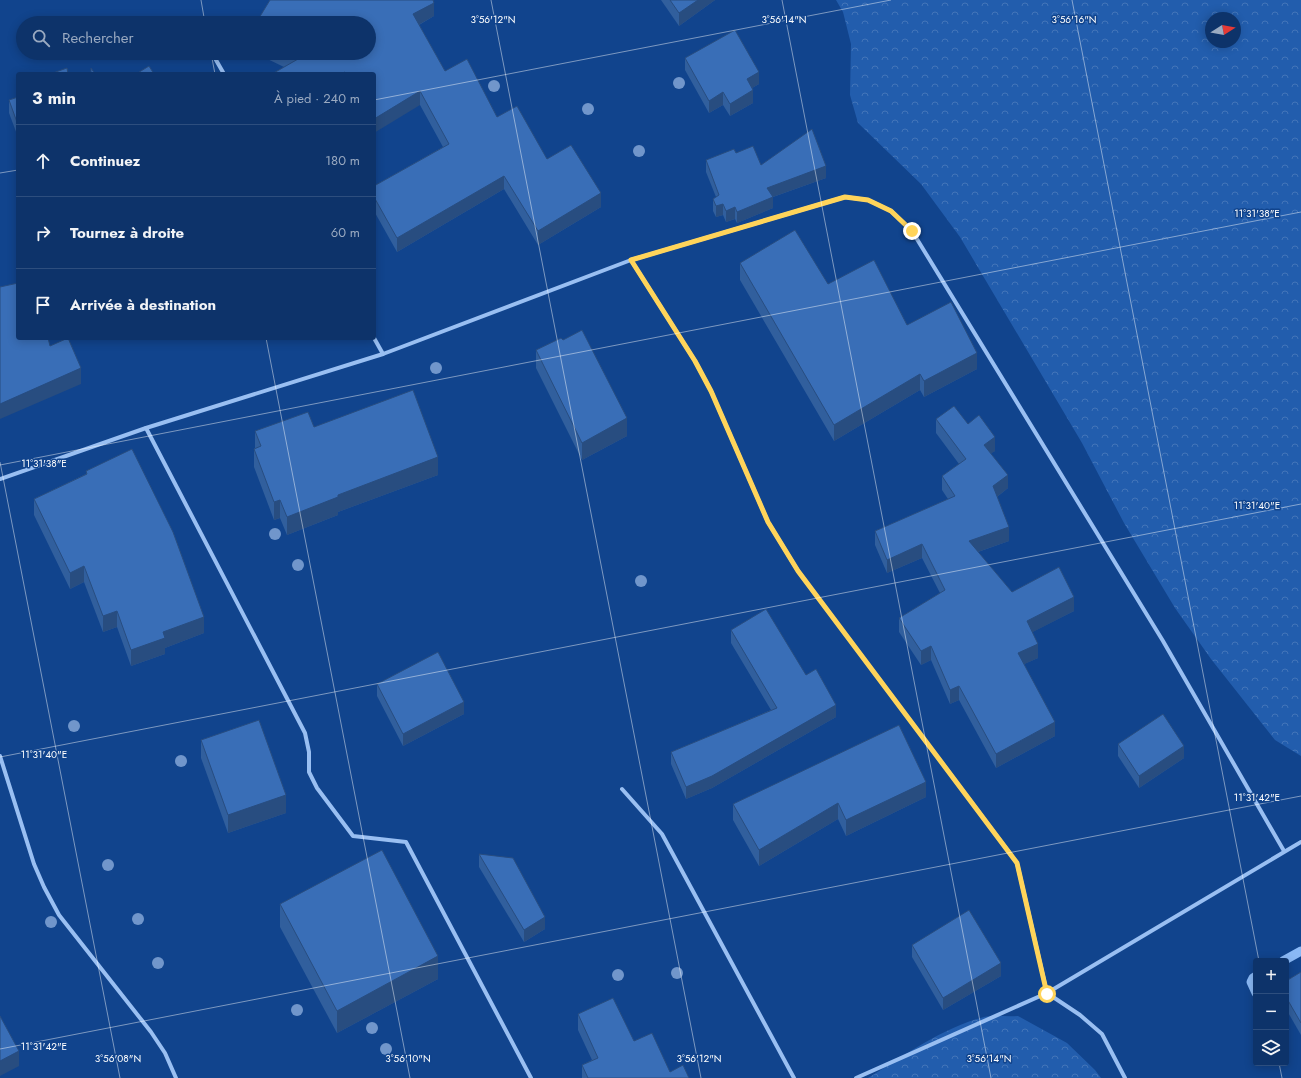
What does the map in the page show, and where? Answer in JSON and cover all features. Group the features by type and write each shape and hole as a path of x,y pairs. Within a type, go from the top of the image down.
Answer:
{"street":[{"path":"216,60 223,72"},
{"path":"0,479 146,428 383,354 631,260 845,197 868,200 891,211 912,231 1163,641 1284,851"},
{"path":"631,260 695,361 711,391 768,522 798,571 1017,863 1047,994 1080,1015 1102,1034 1125,1078"},
{"path":"375,340 383,354"},
{"path":"146,428 305,733 309,752 309,772 317,788 353,836 406,842 531,1078"},
{"path":"0,756 34,864 44,888 59,915 151,1032 165,1053 176,1078"},
{"path":"622,789 662,834 794,1078"},
{"path":"856,1078 1047,994 1301,842"}],"green space":[{"path":"836,0 1301,0 1301,756 1275,740 1211,659 1175,608 1124,523 1082,443 960,237 921,184 858,123 850,95 851,44 843,12"},
{"path":"1018,1016 1067,1043 1095,1070 1101,1078 868,1078 910,1051 953,1028 984,1017"}],"building":[{"path":"270,0 433,0 434,3 413,14 445,71 467,59 497,117 517,106 547,159 571,145 601,193 538,231 504,176 397,238 376,201 376,185 449,144 420,91 376,118 376,72 275,72 296,60 376,60 376,16 260,16"},
{"path":"670,0 698,0 679,13"},
{"path":"735,30 759,72 747,79 753,90 730,104 723,92 709,101 685,58"},
{"path":"149,66 153,72 139,72"},
{"path":"67,68 68,72 56,72"},
{"path":"16,98 16,119 9,100"},
{"path":"812,129 826,166 767,188 773,197 737,212 735,207 726,211 723,204 716,206 713,199 719,195 706,160 734,149 736,153 753,146 761,165"},
{"path":"795,230 828,284 874,260 907,325 951,302 977,353 924,381 920,374 834,425 740,263"},
{"path":"16,283 16,340 48,340 50,346 64,340 69,340 81,368 0,404 0,287"},
{"path":"582,330 627,418 582,443 536,350 561,338 563,340"},
{"path":"413,390 438,457 338,495 338,497 287,517 280,500 274,502 254,449 261,446 255,431 308,412 314,427"},
{"path":"954,406 968,424 979,415 995,437 984,445 1008,475 993,486 1009,527 969,541 1012,592 1059,567 1074,597 1027,621 1038,644 1018,653 1055,722 996,754 959,686 950,690 931,646 921,651 899,618 945,590 922,544 887,560 875,531 955,496 942,476 966,459 936,419"},
{"path":"132,449 173,532 204,617 163,632 165,638 131,650 117,611 103,616 84,566 70,573 34,499 87,474 86,471"},
{"path":"766,609 806,675 816,669 836,705 712,776 686,787 671,752 777,708 731,630"},
{"path":"438,652 464,702 403,734 377,684"},
{"path":"1163,714 1184,746 1139,776 1118,744"},
{"path":"259,720 286,795 228,815 201,740"},
{"path":"899,725 926,782 846,820 838,803 759,850 733,804"},
{"path":"382,850 438,956 337,1011 280,904"},
{"path":"479,854 513,858 545,917 524,930"},
{"path":"969,910 1001,963 943,998 912,945"},
{"path":"1301,972 1301,1023 1289,1002 1289,979"},
{"path":"613,998 634,1041 652,1033 670,1072 683,1065 689,1078 588,1078 582,1065 598,1058 578,1014"},
{"path":"0,1016 19,1051 0,1061"}],"waterway":[{"path":"1288,958 1301,951"},
{"path":"1253,978 1251,982 1253,986"}],"route":[{"path":"912,231 891,211 868,200 845,197 631,260 695,361 711,391 768,522 798,571 1017,863 1047,994"}]}
